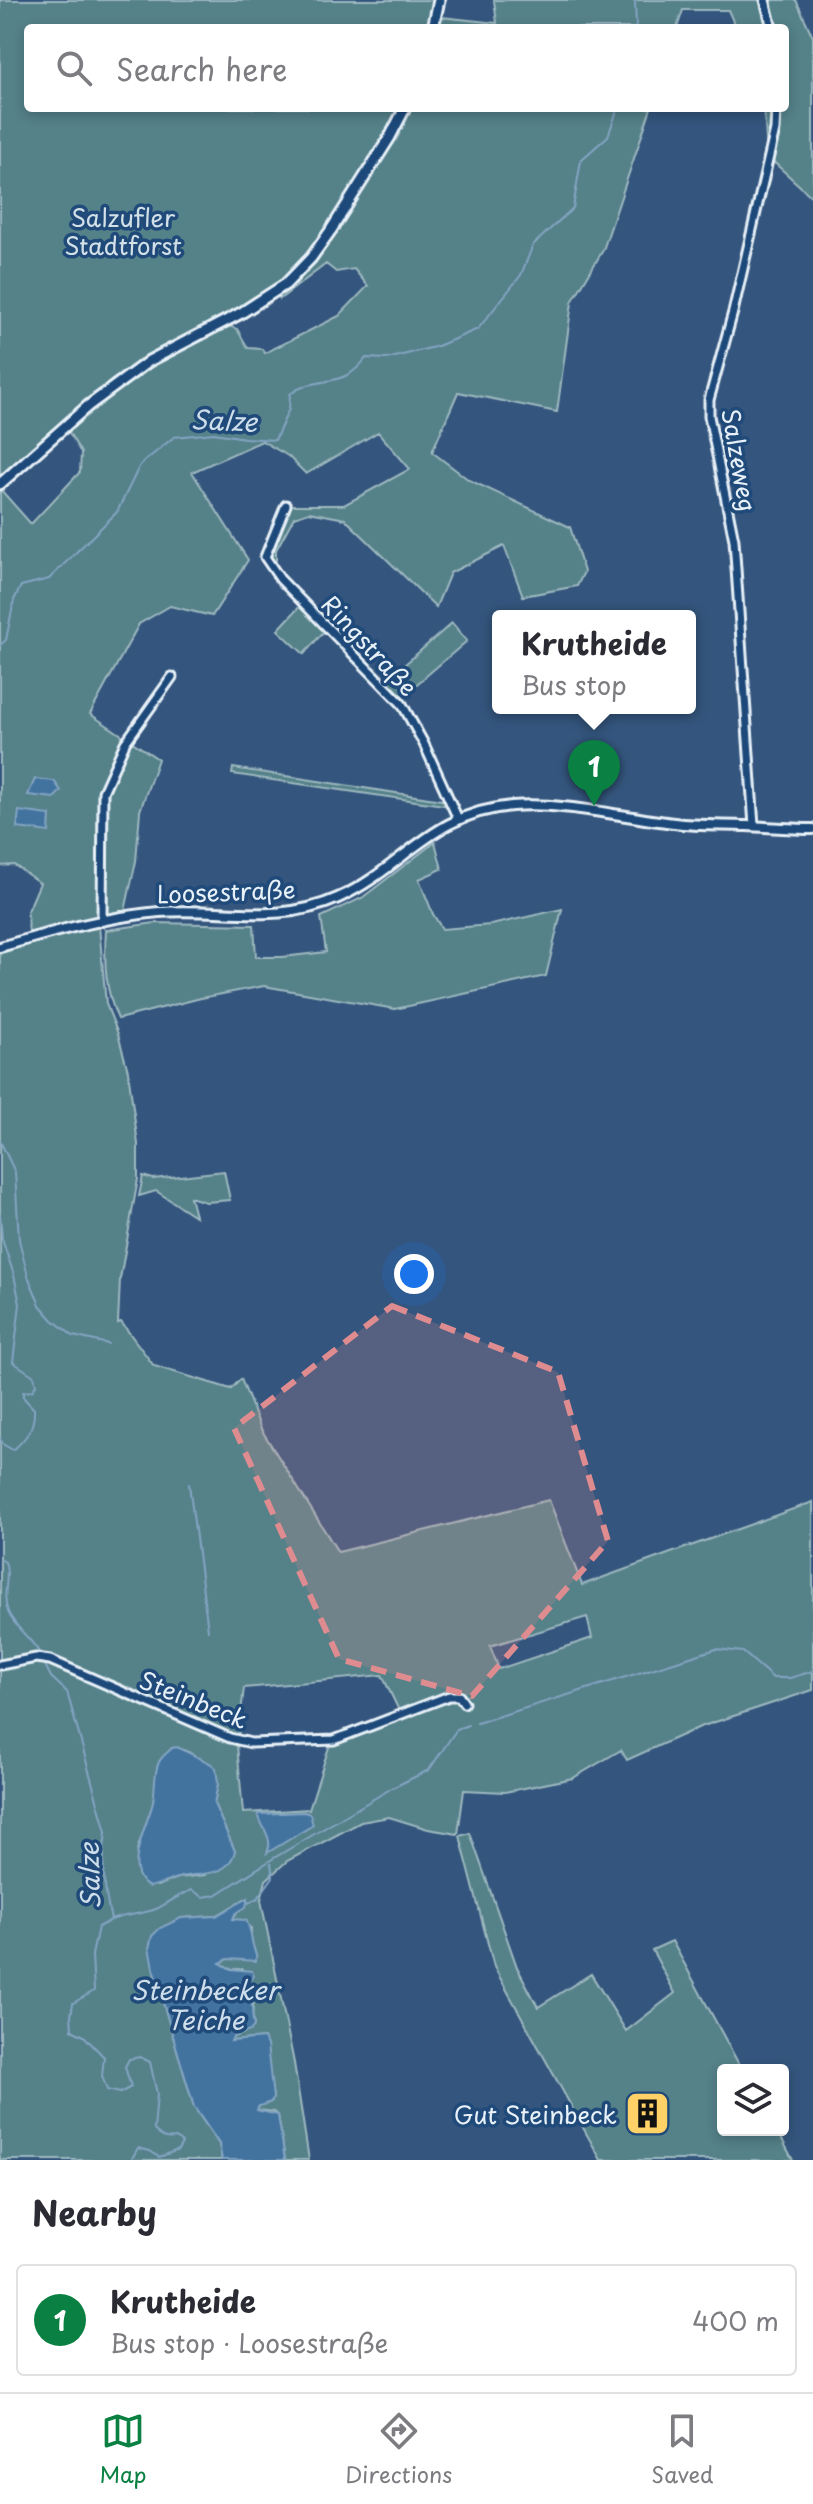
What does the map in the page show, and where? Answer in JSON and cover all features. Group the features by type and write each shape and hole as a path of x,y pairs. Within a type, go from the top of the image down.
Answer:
{"main road":[{"path":"434,24 439,0"},
{"path":"0,484 116,383 149,361 241,313 293,278 331,230 403,112"}],"street":[{"path":"765,0 771,24"},
{"name":"Salzeweg","path":"754,826 734,540 709,416 709,400 733,312 775,130 776,112"},
{"name":"Ringstraße","path":"286,505 265,557 280,579 402,704 458,819"},
{"path":"102,921 103,792 125,743 172,677"},
{"name":"Loosestraße","path":"0,947 102,921 161,912 262,915 292,913 315,907 363,885 413,846 458,819 491,809 533,806 678,824 813,829"},
{"name":"Steinbeck","path":"0,1665 36,1658 50,1660 230,1738 251,1743 334,1740 449,1696 459,1696 464,1703"}],"highlighted area":[{"path":"392,1306 558,1372 608,1541 472,1696 339,1659 234,1428"}],"green space":[{"name":"Salzufler Stadtforst","path":"0,0 444,0 442,17 497,23 494,0 763,0 769,24 734,24 728,10 683,10 678,24 24,24 24,112 650,112 603,250 572,302 557,412 458,392 432,452 469,480 570,527 584,572 577,586 523,596 504,546 450,573 436,607 345,519 309,512 294,517 276,550 276,572 269,557 288,505 344,505 410,469 378,432 306,474 288,456 262,441 192,472 248,560 212,616 170,606 139,624 90,714 158,759 140,811 136,861 125,911 29,933 27,913 40,883 14,865 0,866 0,492 31,524 80,472 81,453 67,429 148,368 227,325 237,329 248,348 262,349 265,353 339,316 368,286 354,269 336,272 326,264 280,299 278,295 314,260 361,191 281,282 256,300 152,354 112,380 0,479"},
{"path":"767,0 796,0 813,37 813,198 767,156 764,112 789,112 789,24 773,24"},
{"path":"302,604 327,628 304,654 278,630"},
{"path":"452,623 467,641 403,696 387,680"},
{"path":"233,768 448,801 450,806 232,774"},
{"path":"435,842 442,869 419,879 442,929 491,925 562,909 546,976 395,1009 264,986 118,1019 106,976 106,930 155,923 254,925 256,957 326,952 321,917 362,898"},
{"path":"99,926 106,1004 128,1071 138,1144 138,1179 120,1279 118,1323 121,1322 154,1366 231,1389 241,1379 261,1429 338,1552 549,1500 582,1585 813,1502 813,1690 700,1727 627,1760 621,1750 573,1778 505,1792 464,1790 458,1834 389,1817 361,1822 287,1861 266,1880 261,1900 294,2063 309,2160 285,2160 278,2115 257,2110 273,2098 264,2038 231,2041 254,2026 254,1994 247,1975 243,1969 231,1969 220,1963 228,1959 257,1956 251,1945 251,1928 233,1919 243,1900 216,1916 181,1918 154,1972 194,2107 219,2144 222,2160 0,2160 0,951","holes":["587,1617 592,1638 499,1669 490,1646","382,1675 402,1717 330,1744 309,1809 243,1813 237,1745 244,1688","172,1748 187,1751 204,1764 218,1783 214,1804 235,1851 205,1875 178,1878 157,1886 137,1850 153,1804 159,1763"]},
{"path":"224,1171 230,1200 206,1202 190,1197 195,1216 156,1191 139,1196 143,1176 153,1179"},
{"path":"470,1833 517,1967 538,2007 591,1974 626,2031 675,1993 652,1950 672,1941 739,2064 717,2064 717,2136 780,2136 793,2160 601,2160 494,1967 460,1836"}],"water":[{"path":"35,779 54,781 61,791 54,798 28,795"},
{"path":"19,811 50,815 49,832 17,828"},
{"path":"177,1747 216,1768 218,1783 214,1804 235,1851 232,1860 220,1870 149,1887 137,1871 138,1849 153,1801 157,1767 163,1756"},
{"path":"258,1814 310,1814 313,1825 267,1853 268,1838"},
{"name":"Steinbecker Teiche","path":"248,1898 246,1907 233,1919 246,1920 256,1961 228,1959 220,1963 231,1969 252,1971 254,2026 231,2041 264,2038 273,2098 257,2110 278,2115 285,2160 222,2160 219,2144 194,2107 149,1948 152,1936 160,1928 181,1918 216,1916"}],"waterway":[{"name":"Salze","path":"635,0 636,24"},
{"name":"Salze","path":"0,645 6,640 14,600 21,586 49,579 117,512 140,465 174,437 214,433 275,440 289,409 290,394 300,388 348,374 366,358 387,359 438,346 478,329 521,275 533,245 573,208 581,160 608,136 617,112"},
{"path":"0,1141 15,1172 19,1240 28,1276 40,1305 73,1336 108,1344"},
{"name":"Salze","path":"0,1214 2,1239 20,1304 13,1362 34,1376 36,1385 32,1391 23,1392 23,1397 34,1409 26,1437 13,1450 0,1439"},
{"path":"189,1484 208,1630"},
{"name":"Salze","path":"0,1559 7,1568 5,1598 8,1612 42,1657"},
{"path":"477,1723 716,1649 743,1652 773,1678 790,1678 813,1671"},
{"name":"Salze","path":"44,1663 51,1677 67,1692 106,1832 104,1876 111,1920 98,1927 92,1955 94,1991 73,2003 72,2030 84,2036 104,2057 102,2076 107,2090 120,2093 131,2087 125,2067 129,2059 140,2057 150,2062 157,2094 154,2130 182,2143 178,2150 159,2157 138,2148 131,2160"},
{"path":"111,1920 156,1909 192,1890 203,1897 216,1895 392,1788 429,1770 457,1729 468,1725"},
{"path":"248,1903 258,1898 273,1877 271,1864"}],"place":[{"name":"Krutheide","path":"594,806"},
{"name":"Gut Steinbeck","path":"648,2114"}]}
